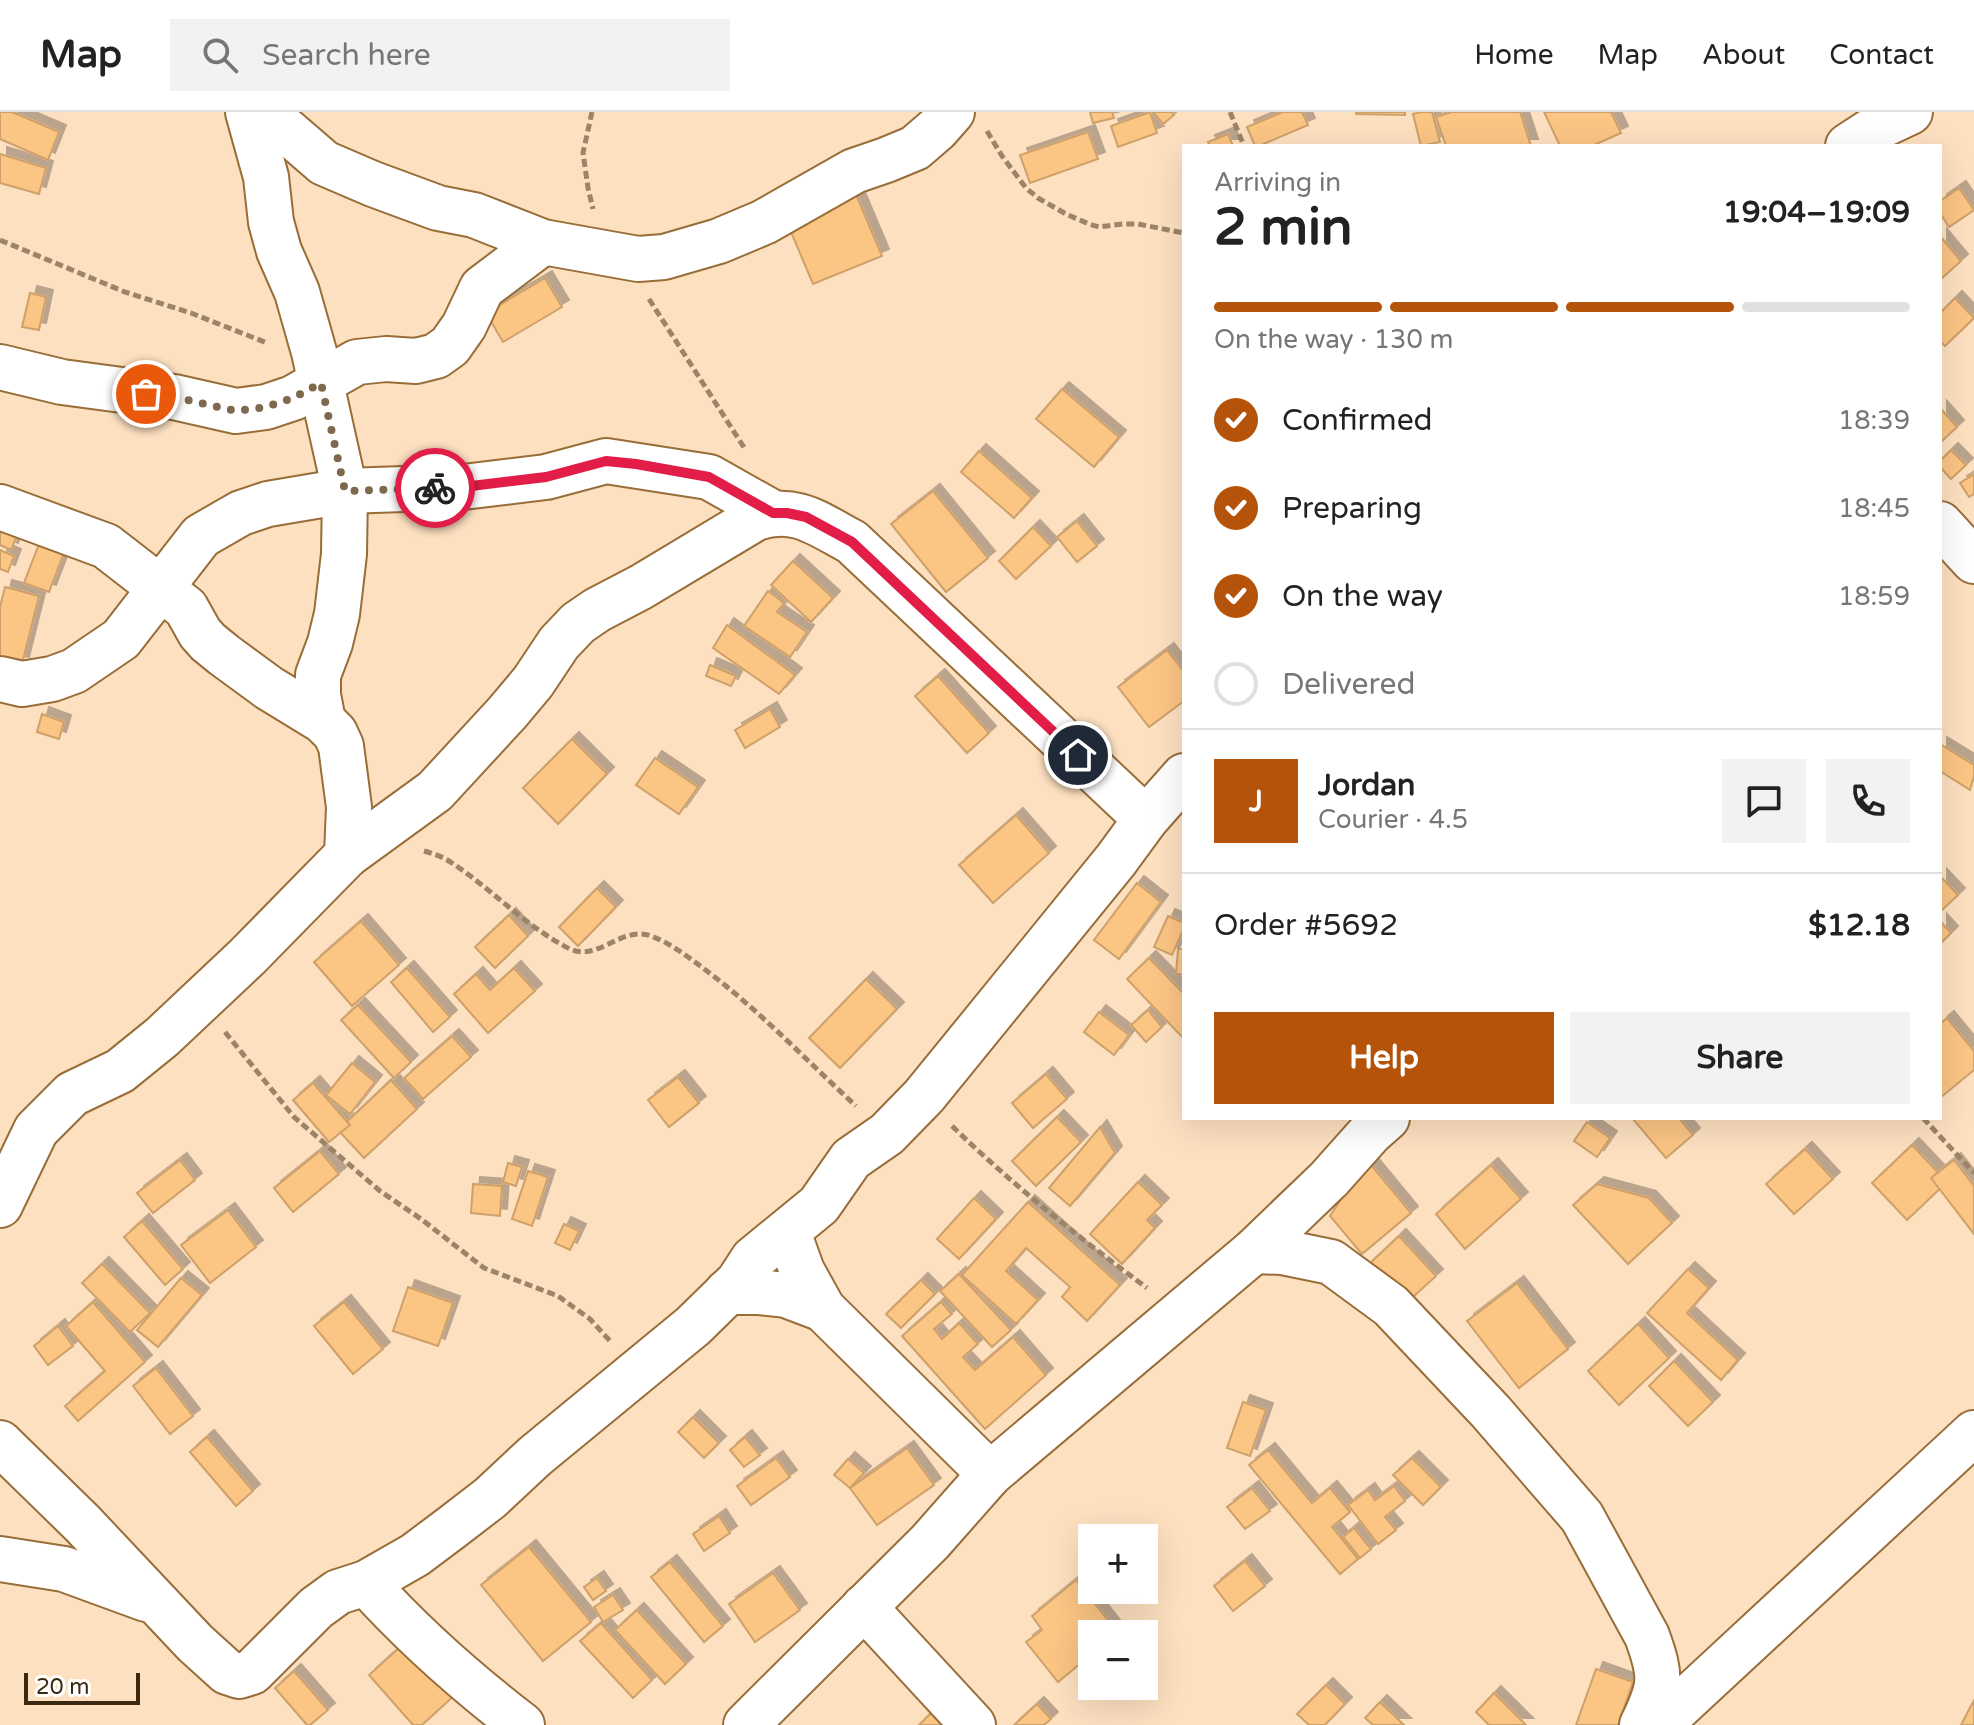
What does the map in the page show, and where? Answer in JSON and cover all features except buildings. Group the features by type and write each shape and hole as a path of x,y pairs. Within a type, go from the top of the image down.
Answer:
{"street":[{"path":"248,112 266,177 275,236 297,292 345,491 344,554 337,614 318,675 323,721"},
{"path":"265,112 324,163 386,189 438,208 474,215 543,242 638,259 664,257 719,241 764,222 854,171 915,148 937,129 968,119"},
{"path":"1851,144 1910,112"},
{"path":"0,367 62,382 174,397 236,411 266,407 293,398 319,375 357,362 386,359 416,361 436,356 450,346 464,326 482,288 543,242"},
{"path":"0,679 22,684 52,679 74,671 121,639 201,536 231,518 268,504 345,491 463,487 546,477 606,461 709,477 773,513"},
{"path":"0,507 106,546 186,608 200,633 224,655 269,688 323,721 335,733 341,746 349,807 363,844"},
{"path":"0,1205 36,1130 72,1094 120,1071 200,1002 363,844 435,791 507,713 559,643 578,623 756,518 773,513 806,517 852,542 1146,819"},
{"path":"1942,527 1974,561"},
{"path":"0,1443 82,1523 195,1643 227,1672 239,1676 252,1672 316,1608 338,1592 366,1583 415,1555 480,1506 535,1456 693,1326 738,1282 753,1259 819,1205 851,1159 887,1134 924,1096 1182,778"},
{"path":"746,1725 930,1542 990,1474 1254,1251 1385,1120"},
{"path":"788,1232 802,1271 823,1309 990,1474"},
{"path":"1254,1251 1282,1252 1331,1262 1391,1306 1491,1412 1582,1517 1655,1656 1659,1679 1642,1725"},
{"path":"727,1292 786,1295 823,1309"},
{"path":"1659,1725 1974,1433"},
{"path":"0,1559 64,1569 160,1604"},
{"path":"366,1583 403,1623 522,1725"},
{"path":"864,1607 973,1725"}],"path":[{"path":"592,112 583,153 595,215 747,453"},
{"path":"1230,112 1243,144"},
{"path":"968,119 990,138 1026,188 1066,214 1099,227 1138,224 1182,233"},
{"path":"0,240 125,292 191,313 264,342 319,375"},
{"path":"363,844 450,861 520,917 575,951 588,951 634,933 650,935 679,950 752,1007 887,1134"},
{"path":"200,1002 294,1117 380,1191 484,1268 558,1296 590,1319 638,1373"},
{"path":"924,1096 994,1167 1059,1222 1181,1313"},
{"path":"1925,1120 1974,1173"}],"way so far":[{"path":"146,394 236,411 266,407 293,398 321,383 345,491 435,488"}],"route":[{"path":"435,488 546,477 606,461 709,477 773,513 806,517 852,542 1078,755"}]}
